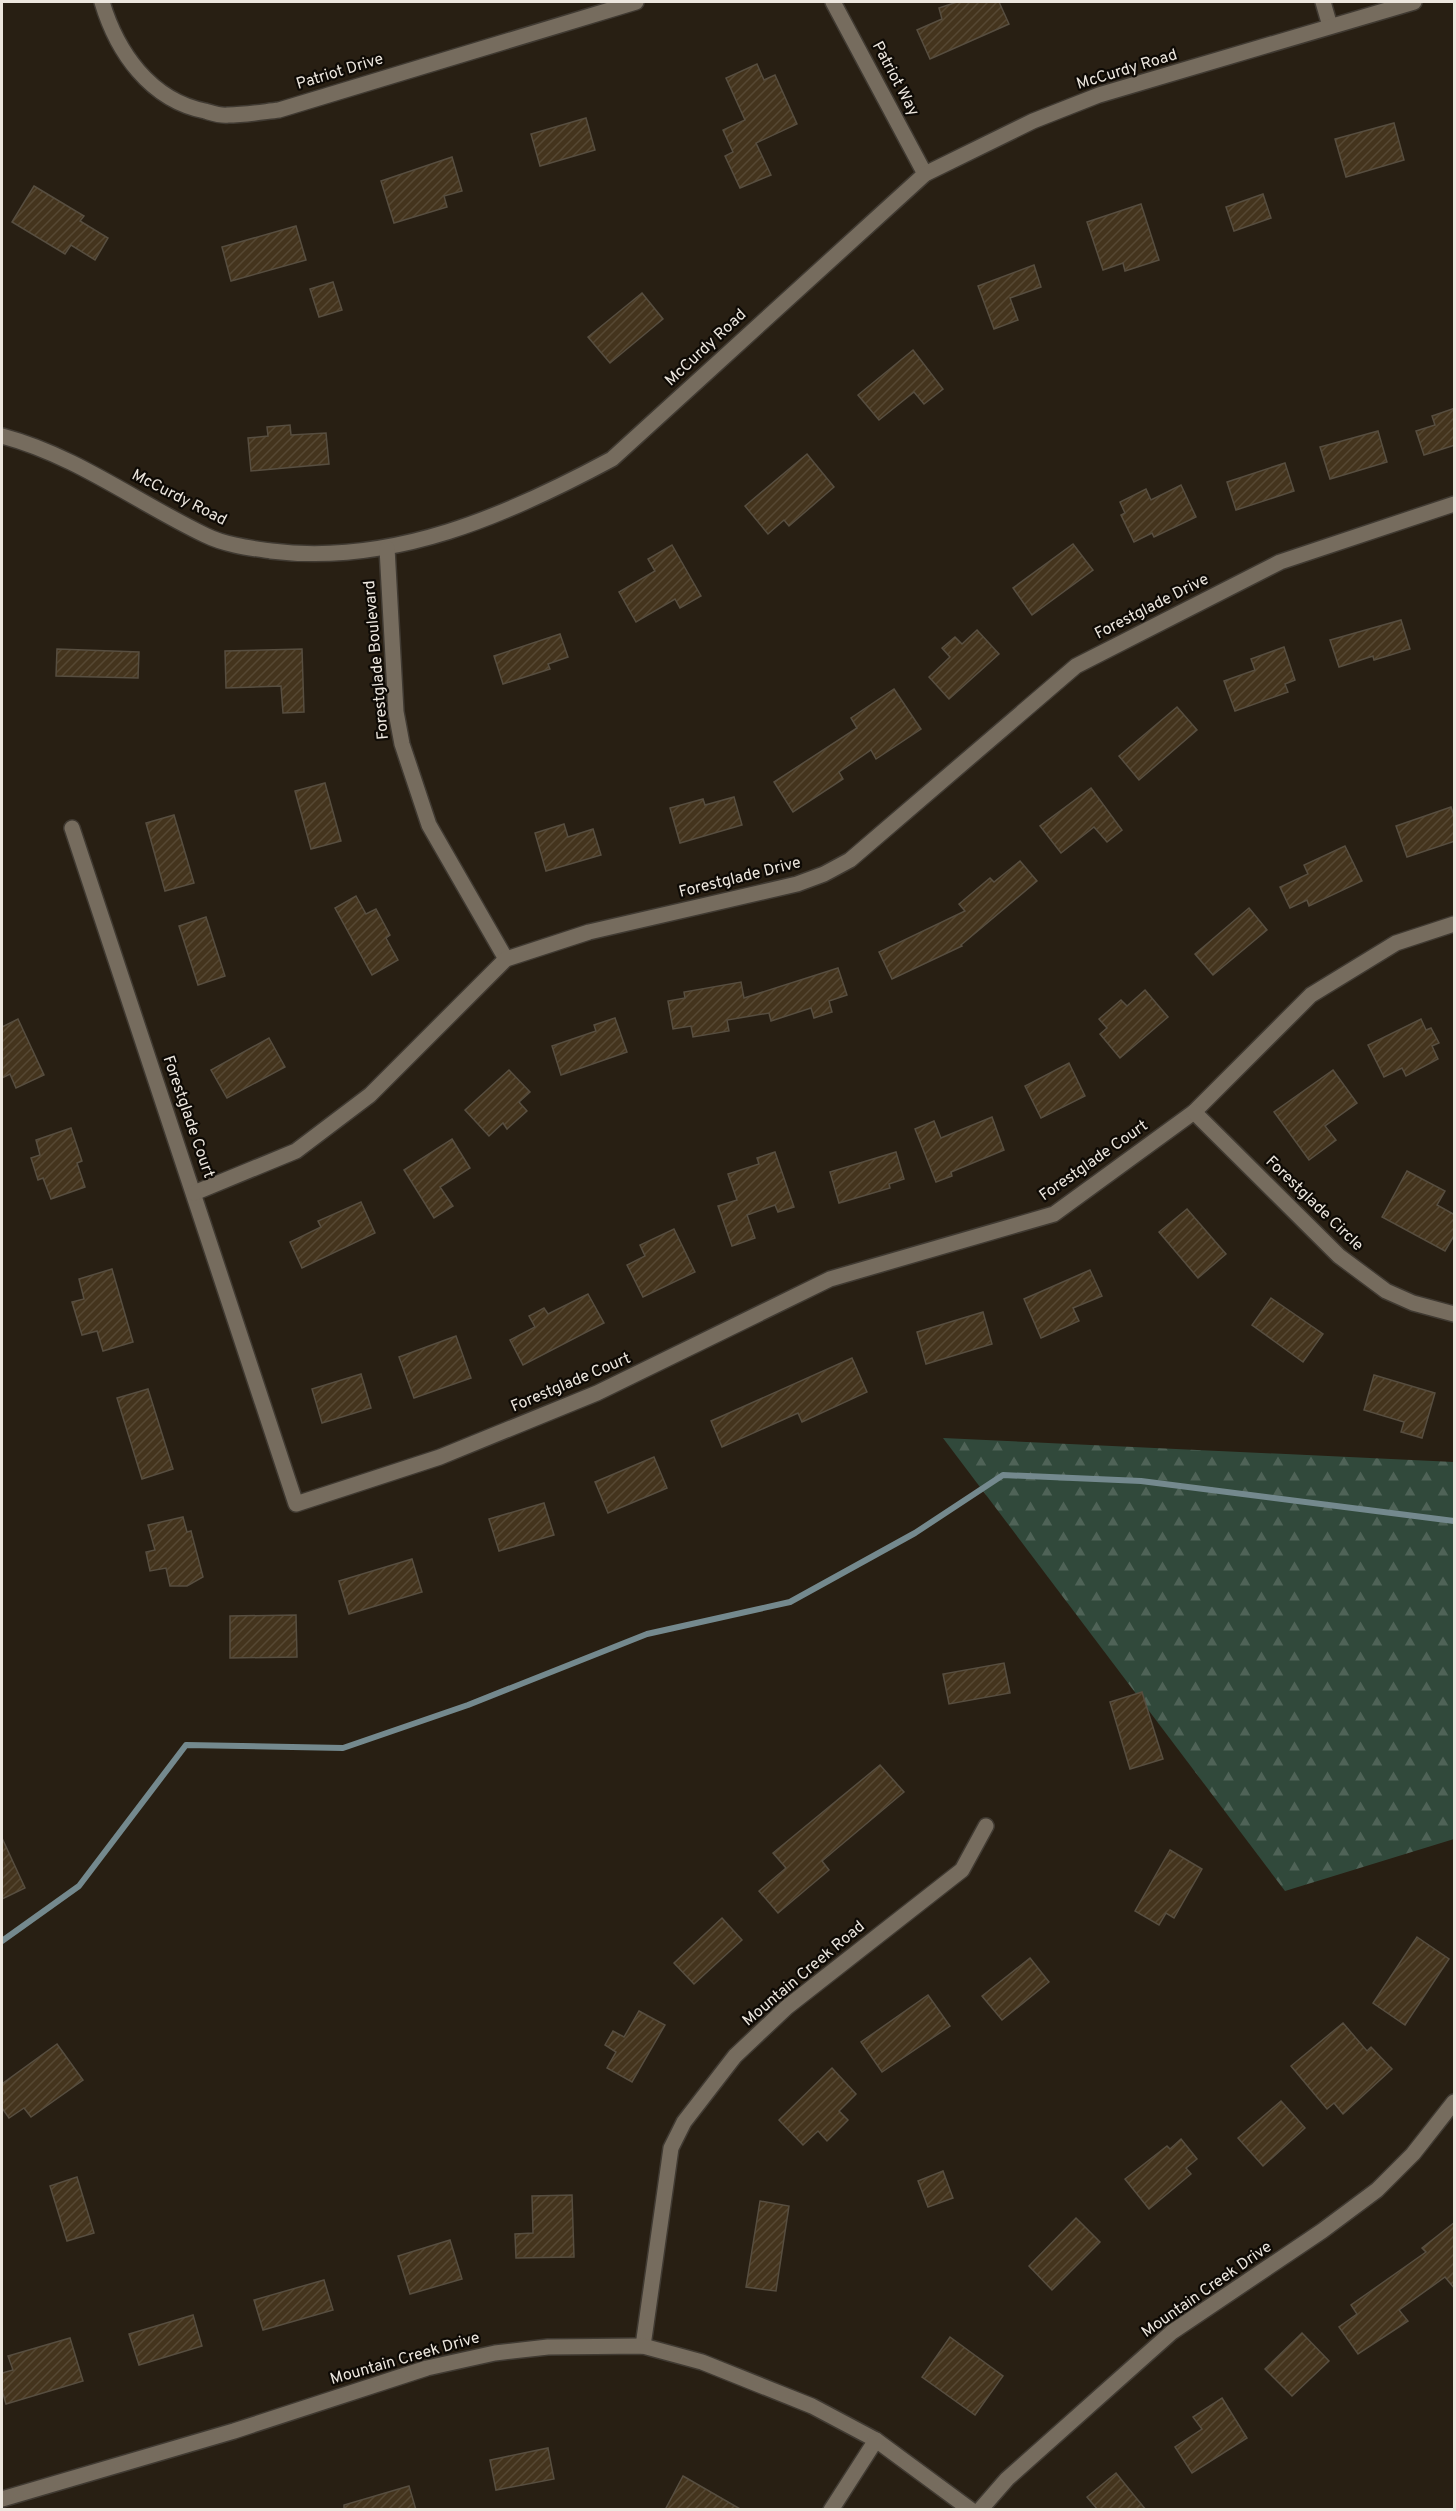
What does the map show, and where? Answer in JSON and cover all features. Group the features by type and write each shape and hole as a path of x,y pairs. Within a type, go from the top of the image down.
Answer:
{"street":[{"name":"Patriot Drive","path":"102,2 110,26 129,61 155,88 187,108 226,116 279,110 636,2"},
{"name":"Patriot Way","path":"833,2 925,174"},
{"path":"1323,2 1330,26"},
{"name":"McCurdy Road","path":"2,436 35,445 74,463 208,536 249,548 301,555 387,548 484,520 555,490 612,459 925,174 1033,121 1099,95 1204,66 1414,2"},
{"name":"Forestglade Drive","path":"195,1193 296,1151 315,1137 370,1095 506,959 589,932 797,884 824,874 850,860 1076,666 1280,562 1455,504"},
{"name":"Forestglade Boulevard","path":"387,548 396,712 402,744 429,825 506,959"},
{"name":"Forestglade Court","path":"72,828 195,1193 296,1504 440,1457 597,1394 830,1280 1054,1214 1194,1112 1311,995 1396,943 1455,924"},
{"name":"Forestglade Circle","path":"1194,1112 1339,1256 1386,1291 1413,1303 1455,1314"},
{"name":"Mountain Creek Road","path":"643,2346 671,2148 684,2122 735,2056 787,2007 962,1870 986,1826"},
{"name":"Mountain Creek Drive","path":"980,2510 1007,2479 1172,2332 1322,2231 1377,2190 1413,2154 1455,2102"},
{"name":"Mountain Creek Drive","path":"2,2499 234,2431 427,2368 495,2353 548,2347 643,2346 713,2366 812,2406 876,2440 971,2510"},
{"path":"831,2510 876,2440"}],"green space":[{"path":"943,1438 1454,1462 1454,1839 1285,1891"}],"building":[{"path":"957,2 999,2 1009,24 930,59 917,30 942,19 939,8"},
{"path":"757,64 764,80 775,75 797,124 756,143 771,175 740,188 725,156 733,152 723,130 745,120 726,78"},
{"path":"586,118 595,150 540,166 531,134"},
{"path":"1394,123 1404,160 1346,177 1335,139"},
{"path":"452,157 462,191 444,196 447,207 394,223 381,181"},
{"path":"34,186 84,216 80,221 108,238 95,260 71,245 65,254 12,222"},
{"path":"1263,194 1271,218 1234,231 1226,207"},
{"path":"1141,204 1159,260 1125,271 1123,263 1103,270 1087,222"},
{"path":"296,226 306,260 231,281 222,247"},
{"path":"1034,265 1041,287 1010,298 1018,320 994,329 978,286"},
{"path":"333,282 342,310 319,317 310,289"},
{"path":"642,293 663,319 610,363 588,337"},
{"path":"913,350 943,389 924,404 914,392 879,420 858,395"},
{"path":"1455,408 1455,445 1424,455 1416,431 1435,425 1432,416"},
{"path":"290,425 291,435 326,433 329,464 251,471 248,438 268,436 267,427"},
{"path":"1378,431 1387,462 1330,479 1320,447"},
{"path":"807,454 834,487 789,526 784,520 768,534 745,506"},
{"path":"1285,463 1294,491 1236,510 1227,482"},
{"path":"1181,485 1196,517 1154,537 1152,533 1134,542 1121,515 1125,513 1120,502 1146,489 1151,500"},
{"path":"1073,544 1093,570 1032,615 1013,588"},
{"path":"672,545 701,596 680,608 675,599 636,622 619,592 655,571 648,559"},
{"path":"1401,620 1410,649 1374,660 1373,656 1339,667 1330,640"},
{"path":"977,630 999,654 949,699 929,677 950,657 942,648 955,637 962,644"},
{"path":"560,634 568,657 548,664 550,669 503,684 494,656"},
{"path":"1284,647 1295,680 1285,684 1288,692 1235,711 1224,681 1255,670 1251,659"},
{"path":"57,649 139,652 138,678 56,676"},
{"path":"302,649 304,712 283,713 281,686 226,688 225,651"},
{"path":"894,689 921,729 876,759 871,750 839,772 843,779 793,812 774,782 857,728 851,718"},
{"path":"1177,707 1197,730 1139,780 1119,756"},
{"path":"325,783 341,841 311,849 295,791"},
{"path":"1091,788 1122,830 1107,842 1094,827 1061,853 1040,826"},
{"path":"734,797 742,825 680,843 670,808 703,799 705,805"},
{"path":"1451,807 1455,819 1455,841 1407,857 1396,826"},
{"path":"174,815 194,883 165,891 146,823"},
{"path":"564,824 568,837 593,829 601,855 546,871 535,833"},
{"path":"1345,846 1362,881 1309,906 1307,900 1290,908 1280,887 1308,874 1304,865"},
{"path":"1020,861 1037,881 962,946 892,979 879,952 965,911 959,904 990,878 994,882"},
{"path":"356,896 366,914 376,909 390,935 386,938 398,960 372,975 335,908"},
{"path":"1249,908 1267,930 1213,975 1195,954"},
{"path":"206,917 225,976 198,985 179,926"},
{"path":"838,968 847,995 829,1001 832,1012 814,1018 811,1008 771,1021 769,1013 727,1020 729,1031 693,1037 691,1026 673,1029 668,1001 685,998 684,992 741,982 744,998"},
{"path":"1145,990 1168,1017 1120,1058 1100,1034 1107,1028 1099,1019 1121,1000 1127,1006"},
{"path":"615,1018 627,1052 561,1075 552,1046 596,1031 594,1025"},
{"path":"18,1019 44,1075 16,1088 10,1074 2,1078 2,1027"},
{"path":"1421,1019 1426,1030 1431,1028 1439,1043 1432,1046 1438,1059 1406,1076 1402,1068 1384,1077 1368,1045"},
{"path":"269,1038 285,1067 227,1098 211,1070"},
{"path":"1069,1063 1085,1096 1041,1118 1025,1086"},
{"path":"509,1070 530,1092 519,1102 527,1111 507,1129 503,1123 489,1136 465,1110"},
{"path":"1333,1070 1357,1103 1325,1126 1336,1140 1309,1160 1274,1112"},
{"path":"992,1117 1004,1150 951,1172 952,1176 936,1182 915,1129 934,1121 941,1138"},
{"path":"71,1128 82,1161 77,1163 85,1187 51,1199 43,1178 38,1180 31,1158 40,1155 36,1140"},
{"path":"452,1139 470,1168 440,1187 453,1206 434,1218 404,1170"},
{"path":"775,1152 794,1207 778,1212 775,1205 747,1215 755,1238 732,1246 718,1206 737,1200 728,1174 759,1164 757,1158"},
{"path":"896,1152 904,1179 889,1184 890,1188 839,1203 830,1172"},
{"path":"1407,1171 1445,1191 1437,1205 1455,1215 1455,1234 1445,1251 1382,1217"},
{"path":"361,1202 375,1233 302,1268 290,1242 321,1227 318,1221"},
{"path":"1187,1209 1226,1254 1198,1278 1159,1232"},
{"path":"674,1229 695,1272 643,1297 627,1265 645,1256 640,1245"},
{"path":"112,1269 133,1342 103,1351 97,1331 82,1335 72,1302 84,1299 79,1279"},
{"path":"1090,1270 1102,1296 1073,1308 1079,1321 1041,1338 1024,1299"},
{"path":"588,1294 604,1323 523,1365 510,1340 535,1327 529,1316 544,1308 548,1314"},
{"path":"1271,1298 1323,1334 1303,1362 1252,1325"},
{"path":"983,1312 992,1344 926,1364 917,1332"},
{"path":"456,1336 471,1378 414,1398 399,1357"},
{"path":"852,1358 867,1392 802,1422 798,1413 722,1447 711,1421"},
{"path":"361,1374 371,1408 322,1423 312,1389"},
{"path":"1374,1375 1435,1393 1422,1438 1401,1432 1404,1422 1364,1410"},
{"path":"148,1389 173,1469 142,1479 117,1398"},
{"path":"654,1457 667,1488 608,1513 595,1482"},
{"path":"544,1503 554,1535 499,1551 489,1519"},
{"path":"183,1517 187,1532 191,1531 203,1577 187,1586 170,1586 166,1568 150,1571 146,1552 155,1550 148,1525"},
{"path":"412,1559 422,1592 349,1614 339,1581"},
{"path":"296,1615 297,1657 230,1658 230,1616"},
{"path":"1004,1663 1010,1693 949,1704 943,1674"},
{"path":"1142,1692 1163,1759 1130,1769 1110,1702"},
{"path":"880,1765 904,1792 822,1861 829,1870 778,1913 759,1891 786,1868 773,1853"},
{"path":"2,1838 25,1888 2,1899"},
{"path":"1170,1850 1202,1869 1174,1918 1166,1913 1159,1925 1135,1911"},
{"path":"722,1918 742,1940 694,1984 674,1963"},
{"path":"1417,1937 1449,1959 1405,2025 1373,2003"},
{"path":"1030,1958 1049,1982 1002,2020 982,1996"},
{"path":"928,1995 950,2026 882,2072 861,2042"},
{"path":"639,2011 665,2025 632,2082 607,2068 616,2052 605,2045 613,2031 624,2037"},
{"path":"1343,2023 1367,2051 1371,2047 1392,2069 1343,2114 1334,2103 1327,2109 1291,2066"},
{"path":"57,2044 83,2080 31,2117 24,2108 9,2118 2,2108 2,2084"},
{"path":"832,2068 856,2094 839,2111 848,2120 827,2141 818,2131 803,2145 779,2120"},
{"path":"1281,2101 1305,2128 1263,2166 1238,2138"},
{"path":"1181,2139 1197,2159 1186,2168 1191,2174 1149,2209 1125,2179 1167,2146 1170,2149"},
{"path":"943,2171 953,2198 928,2207 918,2181"},
{"path":"77,2177 94,2233 67,2241 50,2186"},
{"path":"572,2195 574,2257 516,2258 515,2234 533,2233 532,2196"},
{"path":"760,2201 789,2206 776,2291 746,2287"},
{"path":"1076,2218 1100,2242 1052,2290 1029,2266"},
{"path":"1455,2222 1455,2289 1445,2277 1399,2310 1408,2321 1358,2354 1339,2327 1357,2314 1351,2305 1426,2252 1422,2248"},
{"path":"450,2240 462,2279 410,2294 398,2256"},
{"path":"324,2280 333,2310 263,2330 254,2300"},
{"path":"193,2315 202,2346 139,2365 129,2334"},
{"path":"1302,2333 1329,2361 1292,2396 1265,2369"},
{"path":"950,2337 1003,2376 975,2415 922,2377"},
{"path":"70,2338 83,2381 6,2404 2,2390 2,2373 13,2370 8,2356"},
{"path":"1222,2398 1247,2438 1192,2473 1175,2447 1202,2429 1193,2417"},
{"path":"548,2448 554,2479 496,2490 490,2460"},
{"path":"1116,2473 1146,2510 1098,2510 1087,2497"},
{"path":"683,2476 742,2510 665,2510"},
{"path":"409,2486 416,2510 344,2510 344,2505"}],"waterway":[{"path":"2,1941 79,1886 186,1745 343,1748 468,1705 647,1634 790,1602 915,1533 1003,1475 1141,1481 1454,1521"}]}
